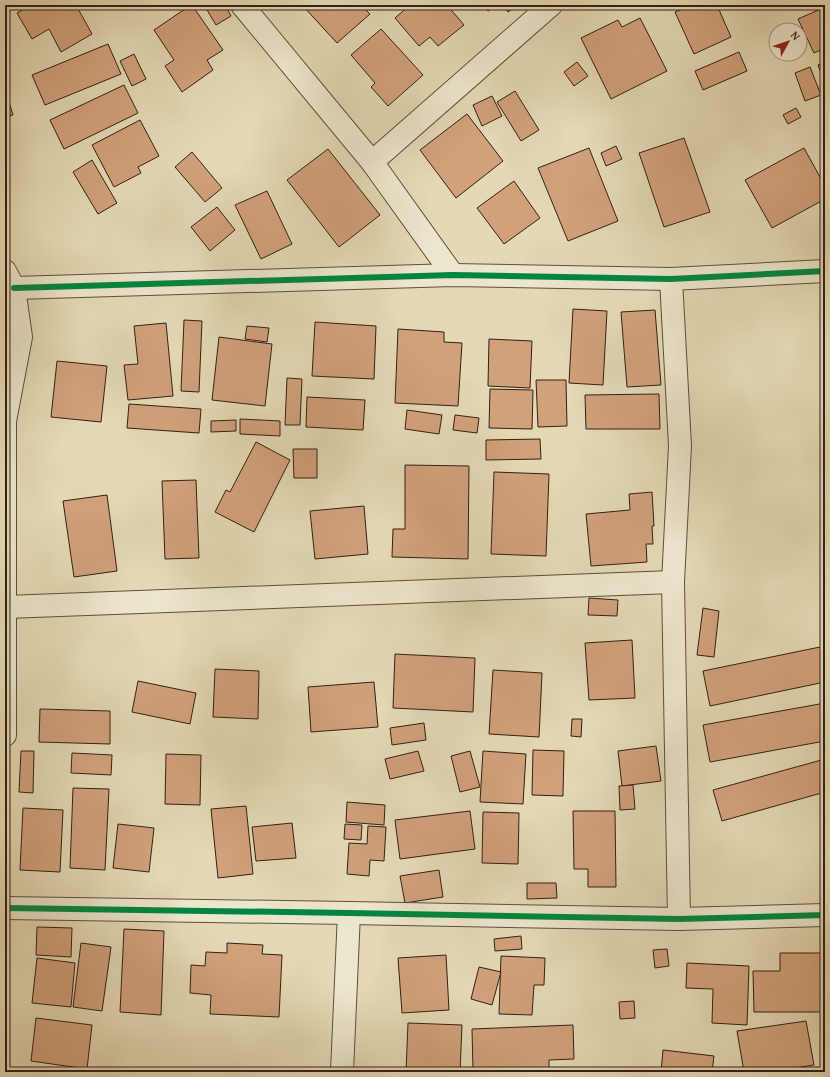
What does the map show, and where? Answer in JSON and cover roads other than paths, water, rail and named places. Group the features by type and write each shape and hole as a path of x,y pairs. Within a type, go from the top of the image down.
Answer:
{"street":[{"path":"242,5 372,162 453,276"},
{"path":"372,162 551,5"},
{"path":"5,735 5,421 21,338 9,279 453,276 671,279 825,271"},
{"path":"671,279 680,446 673,582 678,919"},
{"path":"6,607 673,582"},
{"path":"5,908 678,919 825,914"},
{"path":"342,1072 349,913"}]}
